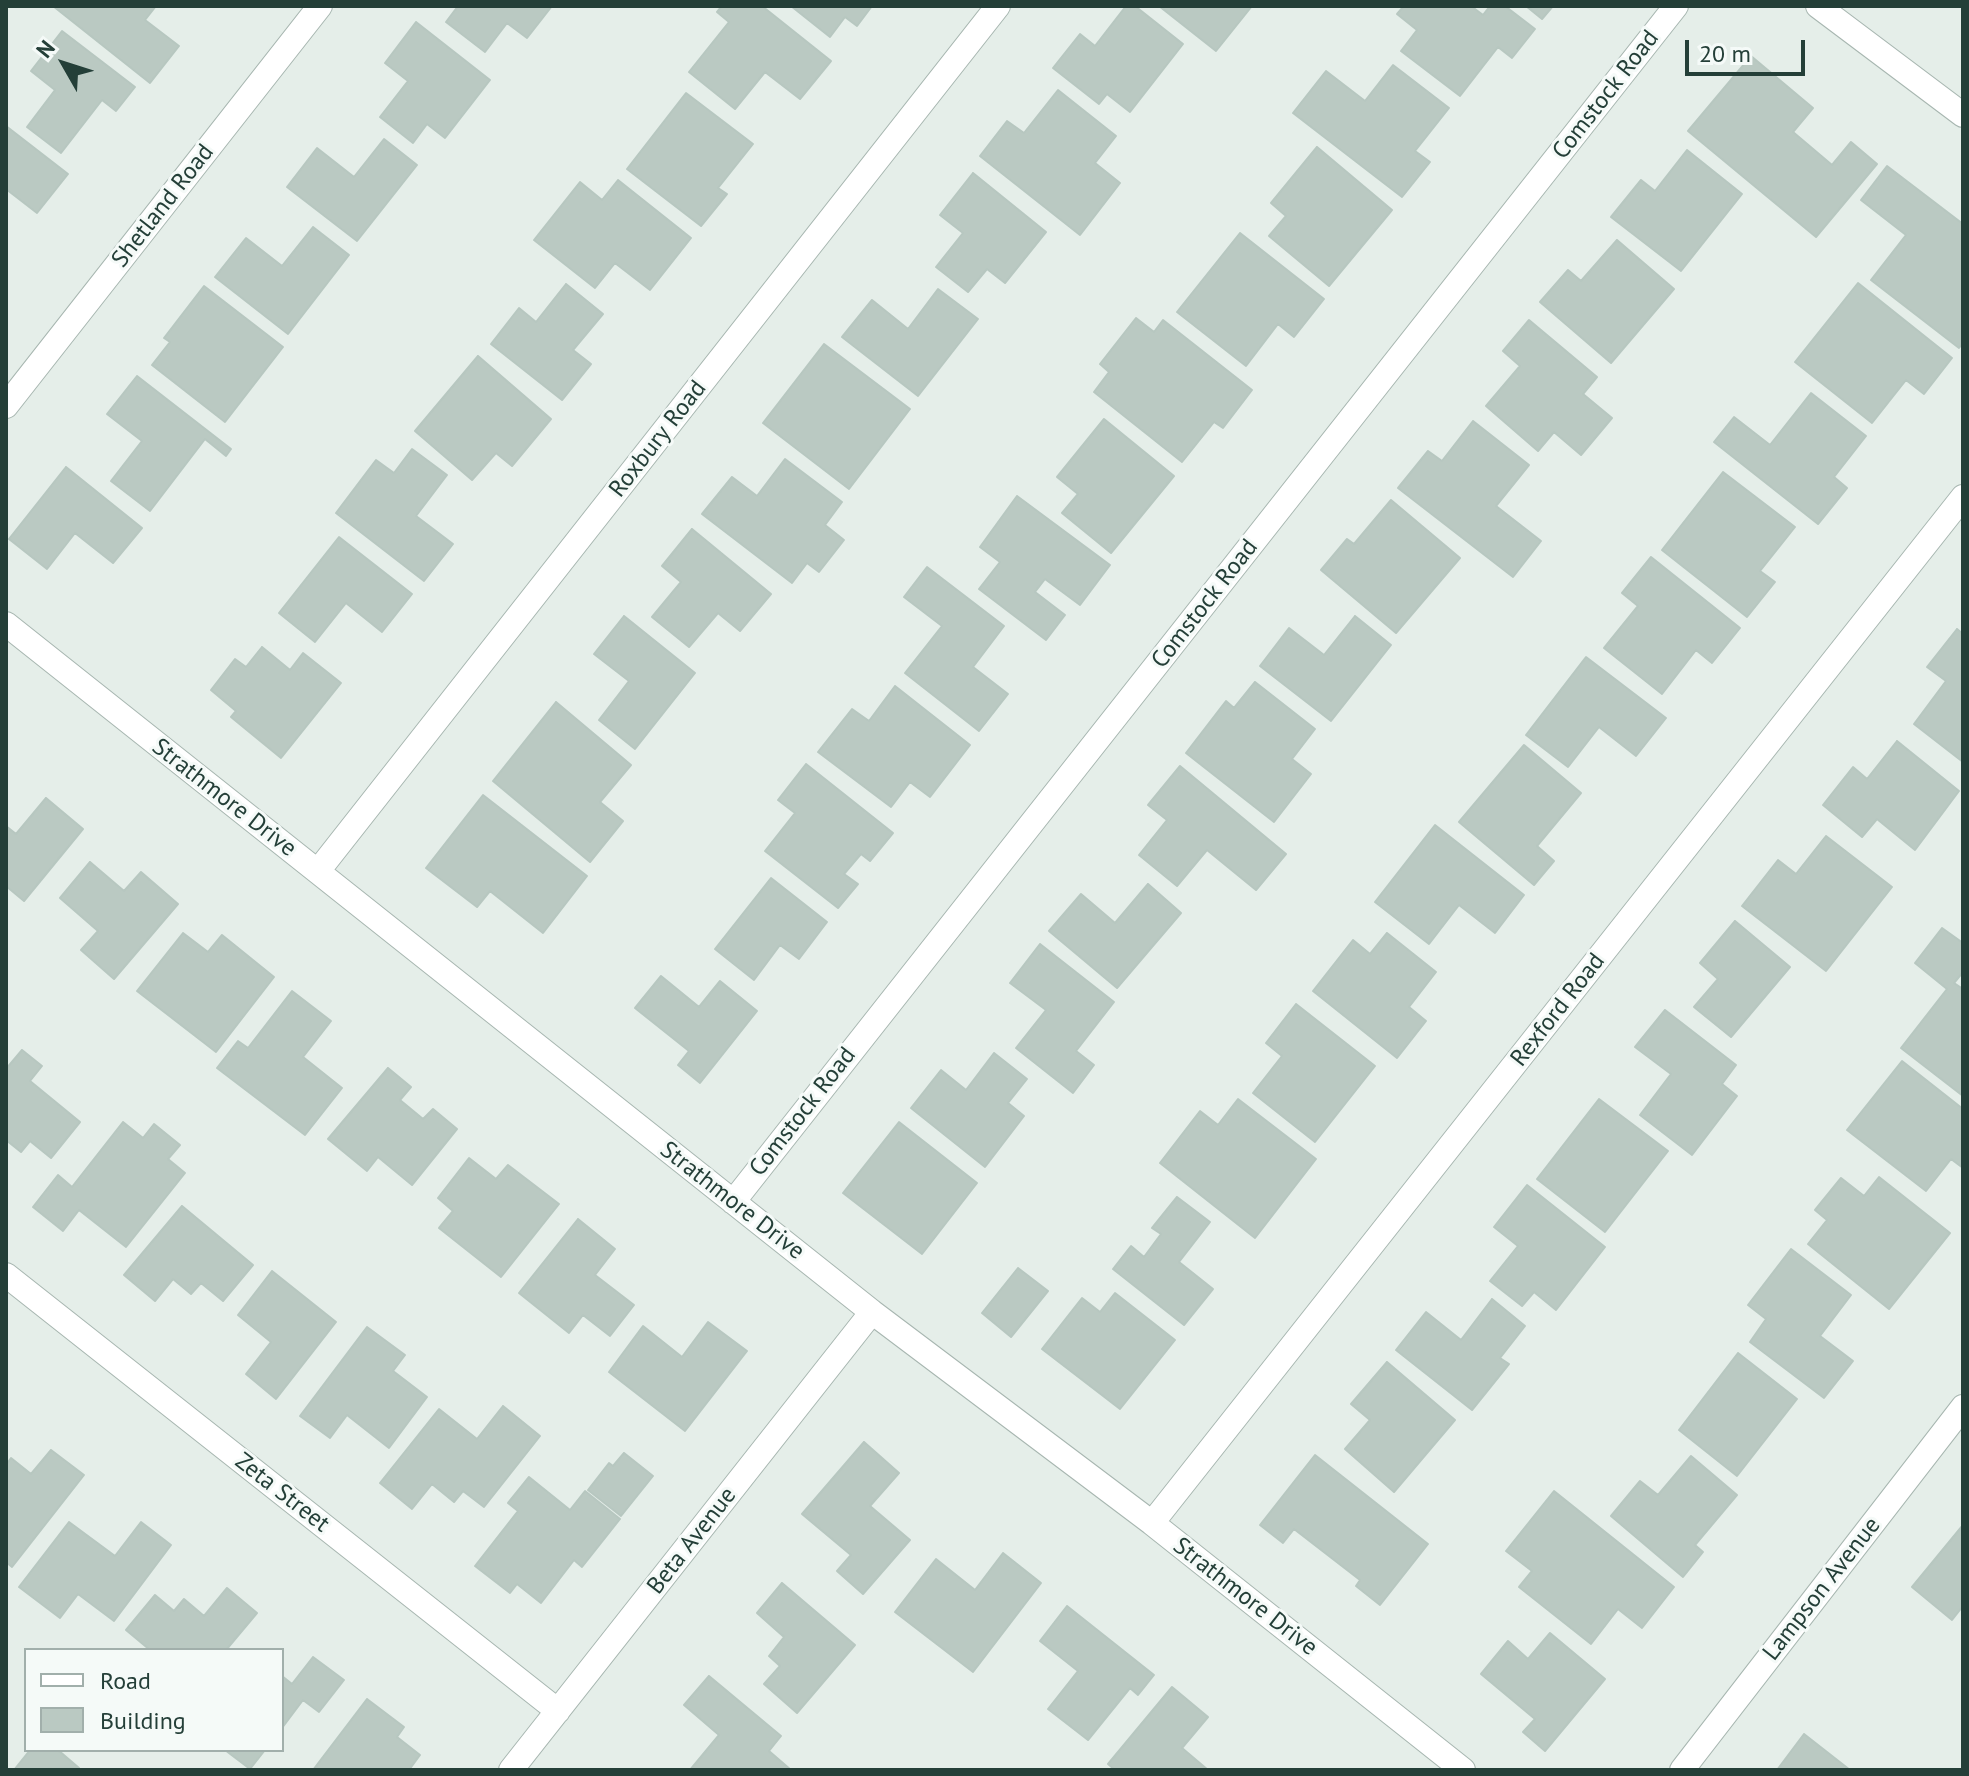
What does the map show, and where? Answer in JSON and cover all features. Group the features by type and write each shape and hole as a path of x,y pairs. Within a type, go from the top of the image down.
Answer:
{"street":[{"name":"Shetland Road","path":"6,406 320,6"},
{"name":"Roxbury Road","path":"318,871 998,6"},
{"name":"Comstock Road","path":"733,1202 1676,6"},
{"path":"1818,6 1963,115"},
{"name":"Rexford Road","path":"1152,1523 1963,497"},
{"name":"Strathmore Drive","path":"6,624 872,1312 1152,1523 1463,1770"},
{"name":"Zeta Street","path":"6,1275 558,1711"},
{"name":"Beta Avenue","path":"511,1770 872,1312"},
{"name":"Lampson Avenue","path":"1682,1770 1963,1407"}],"building":[{"path":"53,6 156,6 145,20 179,46 150,83"},
{"path":"458,6 552,6 527,38 507,23 485,52 446,22"},
{"path":"722,6 762,6 831,61 800,99 765,72 735,109 689,72 729,22 717,12"},
{"path":"791,6 872,6 857,26 845,17 830,37"},
{"path":"1126,6 1135,6 1183,44 1130,112 1107,94 1099,104 1053,68 1080,34 1095,46"},
{"path":"1159,6 1252,6 1216,51"},
{"path":"1404,6 1471,6 1483,15 1490,6 1505,6 1535,29 1512,58 1498,47 1460,96 1401,51 1417,30 1397,14"},
{"path":"1526,6 1553,6 1542,19"},
{"path":"416,22 490,80 445,138 427,124 413,143 380,117 408,81 385,63"},
{"path":"62,31 135,87 116,111 102,100 61,153 27,127 55,90 31,71"},
{"path":"1751,56 1813,108 1793,132 1832,165 1851,142 1877,164 1816,237 1688,131"},
{"path":"1393,65 1449,108 1415,151 1430,162 1402,197 1293,113 1326,71 1365,101"},
{"path":"1058,90 1116,136 1095,163 1120,183 1080,235 980,156 1007,121 1024,133"},
{"path":"686,93 753,144 718,188 727,194 701,226 627,169"},
{"path":"6,126 68,174 37,213 6,189"},
{"path":"384,139 417,165 357,241 287,187 317,148 354,177"},
{"path":"1317,147 1392,210 1329,286 1269,236 1286,216 1271,203"},
{"path":"1687,150 1742,194 1681,271 1611,217 1641,180 1655,191"},
{"path":"1887,166 1963,224 1963,343 1959,348 1871,280 1906,235 1861,200"},
{"path":"973,173 1046,232 1005,283 987,269 968,292 936,267 963,233 940,215"},
{"path":"618,180 691,238 650,290 615,263 595,288 534,240 580,182 602,200"},
{"path":"313,227 349,255 288,334 215,277 246,238 282,266"},
{"path":"1240,233 1324,299 1294,337 1278,324 1246,366 1177,312"},
{"path":"1617,240 1674,289 1611,363 1540,302 1568,270 1581,281"},
{"path":"1858,283 1952,358 1924,394 1906,380 1872,423 1795,362"},
{"path":"566,284 603,314 573,350 591,364 562,400 491,344 519,308 536,322"},
{"path":"204,286 283,347 225,422 152,365 170,342 164,338"},
{"path":"938,289 978,319 918,396 842,337 872,300 908,329"},
{"path":"1136,318 1154,332 1163,320 1252,390 1223,428 1214,422 1182,462 1094,392 1109,372 1100,364"},
{"path":"1529,320 1597,377 1583,394 1612,418 1581,455 1554,432 1538,451 1486,406 1520,366 1503,351"},
{"path":"824,344 910,409 849,489 763,423"},
{"path":"478,356 551,419 512,466 496,453 472,480 415,431"},
{"path":"137,376 231,449 226,456 205,439 150,511 111,481 142,441 107,414"},
{"path":"1811,393 1866,436 1834,477 1847,488 1818,524 1714,442 1734,417 1770,445"},
{"path":"1104,419 1174,476 1111,553 1062,513 1078,494 1057,477"},
{"path":"1473,421 1529,465 1496,506 1541,541 1513,577 1398,488 1428,451 1442,461"},
{"path":"412,449 447,475 416,516 453,544 424,581 336,513 376,460 394,473"},
{"path":"785,459 842,502 825,525 844,540 819,572 807,563 792,583 702,514 732,477 757,496"},
{"path":"66,467 142,528 113,563 75,533 47,569 9,539"},
{"path":"1723,472 1795,527 1760,571 1775,582 1747,617 1662,550"},
{"path":"1017,496 1110,565 1080,605 1045,579 1035,592 1065,615 1046,640 979,589 1000,562 980,547"},
{"path":"1391,500 1460,558 1396,633 1321,570 1347,539 1354,544"},
{"path":"692,529 771,594 740,631 718,613 689,647 652,617 681,582 662,566"},
{"path":"339,537 412,594 382,632 346,603 315,642 279,613"},
{"path":"1651,557 1740,628 1712,663 1696,650 1662,694 1604,648 1638,606 1622,593"},
{"path":"927,567 1004,626 973,667 1008,694 979,731 905,673 942,626 904,597"},
{"path":"624,616 695,673 635,749 599,720 629,681 594,654"},
{"path":"1355,616 1391,645 1331,721 1260,666 1289,628 1324,655"},
{"path":"1957,629 1963,634 1963,762 1914,724 1946,681 1927,667"},
{"path":"262,647 290,670 303,653 341,683 281,758 231,717 236,711 211,690 235,659 246,667"},
{"path":"1586,657 1666,718 1636,756 1599,727 1568,767 1526,735"},
{"path":"1255,682 1315,729 1292,759 1311,774 1274,822 1186,753 1226,701 1234,708"},
{"path":"895,686 970,745 930,797 910,782 891,807 818,752 852,709 869,721"},
{"path":"556,702 631,765 600,802 623,821 590,862 493,781"},
{"path":"1897,741 1959,791 1915,850 1877,819 1862,837 1823,805 1853,767 1867,779"},
{"path":"1524,745 1581,793 1537,846 1554,861 1534,885 1459,822"},
{"path":"806,764 893,833 870,861 861,854 844,874 858,884 838,908 765,851 795,813 778,800"},
{"path":"1180,766 1286,854 1256,890 1207,850 1177,886 1139,855 1167,820 1148,805"},
{"path":"483,795 587,876 543,933 490,891 477,907 426,868"},
{"path":"46,798 83,829 24,901 6,886 6,826 16,834"},
{"path":"1435,825 1524,895 1495,933 1459,905 1429,944 1375,902"},
{"path":"1826,836 1892,887 1826,971 1742,906 1778,860 1796,874"},
{"path":"90,862 124,891 141,872 178,904 114,979 81,950 98,931 60,898"},
{"path":"771,878 827,922 799,959 780,945 754,980 715,949"},
{"path":"1148,884 1181,913 1117,988 1049,931 1081,894 1115,923"},
{"path":"1735,921 1790,967 1731,1037 1694,1007 1718,979 1700,963"},
{"path":"1942,928 1963,943 1963,972 1954,983 1963,989 1963,1096 1901,1048 1947,989 1915,963"},
{"path":"183,933 208,952 222,935 274,977 216,1052 137,991"},
{"path":"1387,933 1436,972 1409,1007 1426,1021 1397,1058 1313,991 1353,940 1370,954"},
{"path":"1040,944 1114,1002 1076,1051 1094,1065 1073,1093 1016,1048 1046,1010 1010,983"},
{"path":"661,976 699,1007 720,981 757,1011 700,1083 678,1065 689,1051 635,1008"},
{"path":"292,991 331,1021 303,1057 342,1088 305,1135 217,1068 238,1041 248,1048"},
{"path":"1296,1004 1375,1066 1315,1142 1253,1093 1282,1056 1266,1043"},
{"path":"1665,1010 1736,1065 1722,1084 1737,1096 1692,1155 1640,1115 1671,1074 1635,1047"},
{"path":"22,1050 42,1066 30,1081 80,1122 51,1158 30,1141 21,1152 6,1140 6,1069"},
{"path":"994,1053 1027,1079 1008,1103 1024,1116 985,1167 911,1108 941,1070 966,1090"},
{"path":"1902,1061 1963,1109 1963,1168 1951,1159 1926,1191 1847,1130"},
{"path":"388,1068 411,1087 400,1100 423,1119 433,1109 457,1129 412,1185 378,1157 367,1171 328,1139"},
{"path":"1238,1099 1316,1159 1255,1238 1160,1163 1200,1111 1218,1125"},
{"path":"1599,1099 1668,1151 1605,1232 1537,1179"},
{"path":"123,1122 143,1138 154,1124 180,1145 168,1159 185,1173 126,1247 79,1210 63,1231 33,1207 58,1175 72,1187"},
{"path":"899,1122 977,1183 922,1254 843,1193"},
{"path":"469,1158 496,1179 508,1165 559,1204 501,1277 439,1228 453,1211 438,1198"},
{"path":"1879,1177 1950,1233 1889,1309 1808,1244 1827,1220 1815,1210 1841,1178 1864,1196"},
{"path":"1527,1185 1605,1247 1556,1310 1534,1292 1522,1306 1490,1281 1518,1246 1494,1227"},
{"path":"1177,1197 1210,1222 1179,1262 1213,1289 1184,1325 1113,1269 1131,1246 1144,1257 1161,1234 1152,1228"},
{"path":"182,1206 253,1265 223,1301 201,1283 191,1294 173,1279 155,1301 124,1275"},
{"path":"578,1219 615,1249 595,1275 634,1305 610,1336 583,1315 569,1333 519,1293"},
{"path":"1791,1249 1851,1295 1820,1336 1853,1361 1824,1398 1750,1342 1766,1319 1748,1305"},
{"path":"1018,1268 1048,1291 1011,1337 982,1313"},
{"path":"272,1271 336,1322 276,1399 246,1374 271,1342 238,1315"},
{"path":"1115,1293 1175,1340 1120,1409 1042,1349 1082,1298 1100,1312"},
{"path":"1492,1299 1525,1326 1500,1358 1509,1364 1472,1410 1396,1350 1426,1312 1461,1340"},
{"path":"708,1322 747,1351 685,1431 609,1372 643,1326 682,1357"},
{"path":"367,1327 405,1355 393,1371 427,1397 389,1448 347,1415 330,1438 300,1416"},
{"path":"1738,1353 1797,1399 1737,1476 1679,1430"},
{"path":"1387,1362 1455,1420 1394,1492 1345,1449 1370,1420 1351,1404"},
{"path":"503,1406 540,1436 484,1507 463,1491 454,1502 432,1484 412,1509 380,1483 439,1409 477,1439"},
{"path":"864,1442 899,1473 870,1506 910,1540 863,1594 837,1571 851,1555 802,1514"},
{"path":"51,1450 84,1475 12,1567 6,1562 6,1465 11,1458 31,1474"},
{"path":"624,1453 653,1476 621,1516 588,1490 609,1463 613,1466"},
{"path":"1315,1455 1428,1544 1380,1605 1356,1586 1360,1580 1294,1529 1283,1543 1260,1525"},
{"path":"1691,1456 1737,1495 1695,1545 1703,1552 1683,1577 1611,1516 1640,1481 1658,1495"},
{"path":"529,1477 570,1510 585,1491 620,1519 582,1567 574,1560 541,1603 517,1584 510,1593 475,1566 518,1511 508,1503"},
{"path":"1554,1491 1674,1587 1642,1628 1618,1609 1591,1644 1519,1587 1532,1571 1506,1551"},
{"path":"69,1522 115,1556 141,1522 171,1545 114,1621 78,1594 60,1618 19,1587"},
{"path":"1963,1525 1963,1606 1952,1620 1912,1587"},
{"path":"1003,1553 1041,1583 973,1672 895,1612 936,1559 975,1590"},
{"path":"782,1583 855,1645 797,1713 764,1684 780,1666 769,1656 784,1637 757,1613"},
{"path":"227,1588 257,1613 228,1648 148,1648 126,1630 155,1595 174,1611 184,1599 204,1616"},
{"path":"1067,1606 1154,1675 1138,1695 1130,1688 1088,1740 1048,1709 1078,1671 1040,1641"},
{"path":"1550,1633 1605,1679 1545,1751 1523,1732 1535,1719 1481,1674 1508,1641 1528,1659"},
{"path":"313,1657 344,1680 319,1712 303,1700 284,1725 284,1678 292,1684"},
{"path":"709,1676 781,1736 769,1751 791,1770 690,1770 719,1735 684,1705"},
{"path":"1172,1687 1208,1717 1182,1748 1208,1770 1115,1770 1108,1764"},
{"path":"367,1699 404,1727 397,1737 420,1755 409,1770 313,1770"},
{"path":"1804,1734 1850,1770 1777,1770"},
{"path":"28,1752 60,1752 79,1768 14,1770"},
{"path":"228,1752 263,1752 250,1769"}]}
